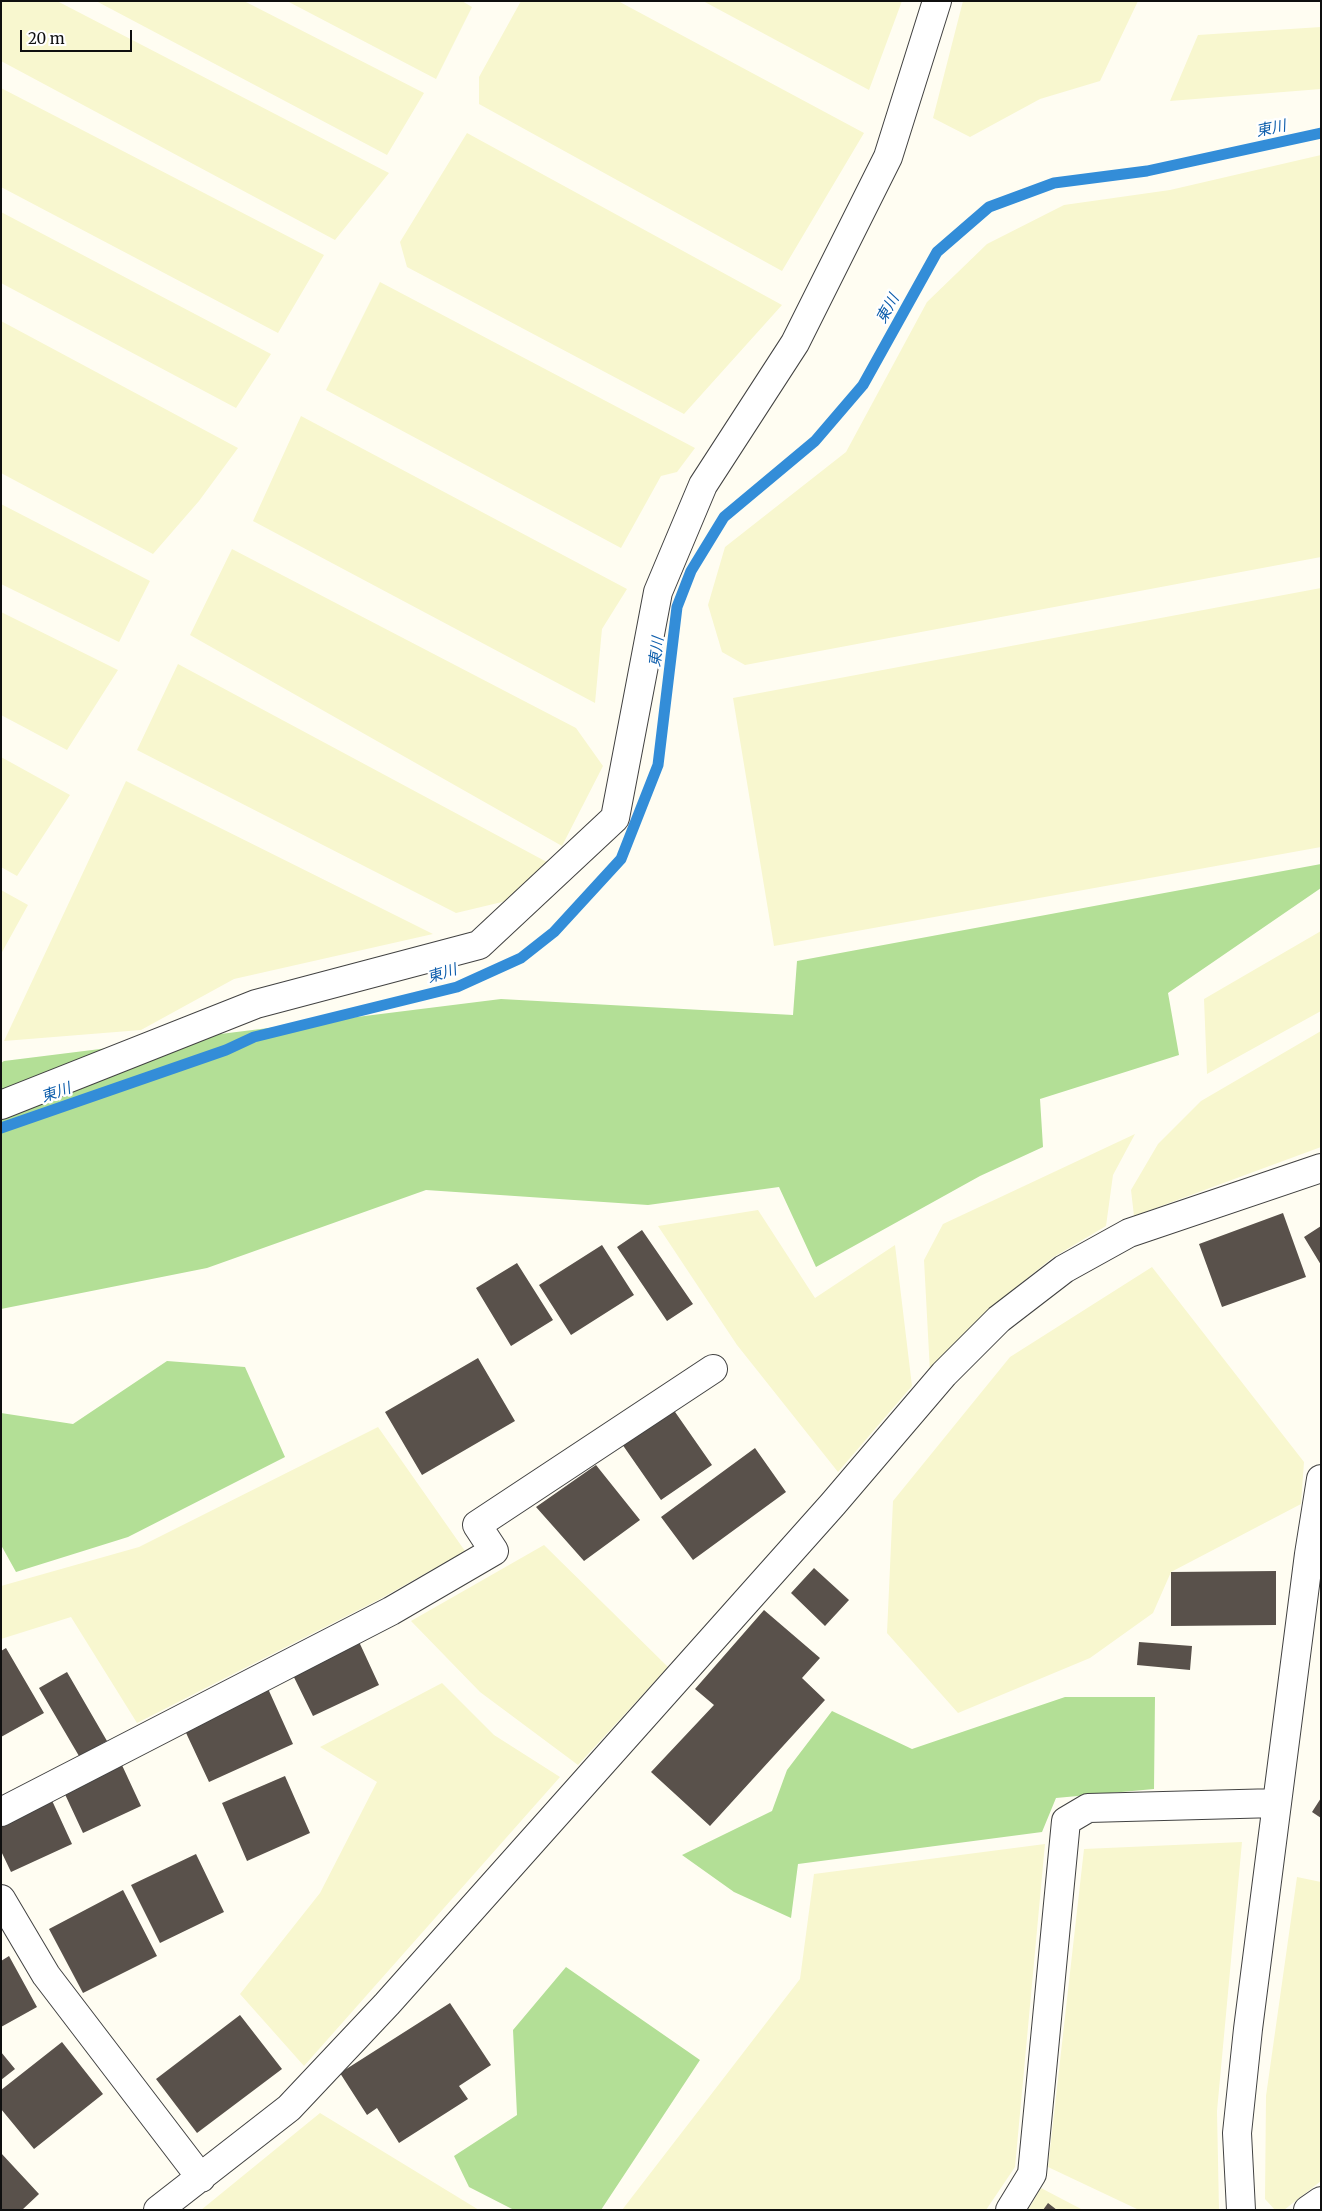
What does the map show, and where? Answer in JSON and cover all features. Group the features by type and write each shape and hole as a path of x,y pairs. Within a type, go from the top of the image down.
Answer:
{"street":[{"path":"1,1105 256,1004 480,945 615,818 658,592 702,485 795,343 888,157 937,1"},
{"path":"158,2210 289,2108 387,2004 826,1511 944,1374 999,1319 1064,1269 1129,1233 1321,1168"},
{"path":"1,1812 392,1611 494,1551 477,1525 713,1369"},
{"path":"1241,2210 1237,2133 1277,1803 1309,1554 1321,1479"},
{"path":"1010,2210 1032,2174 1066,1822 1088,1808 1277,1803"},
{"path":"1,1899 46,1974 201,2178"},
{"path":"1308,2210 1321,2201"}],"green space":[{"path":"1,1 57,1 389,173 335,240 1,61"},
{"path":"96,1 244,1 424,93 387,155"},
{"path":"287,1 462,1 472,7 436,79"},
{"path":"521,1 618,1 864,133 782,271 479,104 479,77"},
{"path":"703,1 902,1 869,90"},
{"path":"963,1 1138,1 1100,81 1040,99 970,137 933,118"},
{"path":"1321,27 1321,89 1170,101 1198,35"},
{"path":"1,88 324,255 278,333 1,187"},
{"path":"467,133 782,305 684,414 407,267 400,242"},
{"path":"1321,155 1321,557 745,665 722,652 708,605 725,547 846,452 927,302 987,244 1064,205 1170,190"},
{"path":"1,212 271,354 236,408 1,283"},
{"path":"380,282 695,448 677,472 661,476 621,548 326,390"},
{"path":"1,321 238,448 199,501 153,554 1,473"},
{"path":"301,416 627,589 602,629 595,703 253,521"},
{"path":"1,504 150,581 119,642 1,584"},
{"path":"232,549 576,728 603,766 562,846 190,635"},
{"path":"1321,588 1321,847 774,946 733,698"},
{"path":"1,612 118,670 67,750 1,715"},
{"path":"178,664 558,868 523,897 456,913 137,750"},
{"path":"1,757 70,795 17,876 1,867"},
{"path":"126,781 433,934 234,979 141,1030 4,1041"},
{"path":"1321,864 1321,888 1168,993 1179,1055 1040,1099 1043,1147 980,1176 816,1267 779,1187 648,1205 426,1190 207,1268 1,1309 1,1063 4,1061 501,999 793,1015 797,961"},
{"path":"1,890 28,905 1,954"},
{"path":"1321,931 1321,1011 1207,1074 1204,999"},
{"path":"1321,1031 1321,1147 1134,1216 1131,1190 1158,1144 1201,1101"},
{"path":"1135,1134 1113,1175 1106,1226 1052,1258 987,1311 930,1372 924,1260 943,1224"},
{"path":"758,1210 815,1298 895,1245 912,1386 838,1472 737,1345 658,1226"},
{"path":"1152,1267 1304,1462 1301,1504 1171,1572 1153,1613 1090,1658 958,1713 887,1633 893,1501 1010,1357"},
{"path":"167,1361 245,1367 285,1457 128,1537 16,1572 1,1545 1,1413 73,1424"},
{"path":"378,1427 465,1551 380,1599 137,1723 71,1617 1,1639 1,1586 139,1547"},
{"path":"544,1545 668,1667 578,1765 480,1692 411,1621"},
{"path":"442,1683 494,1735 560,1777 304,2066 240,1994 320,1893 377,1782 320,1747"},
{"path":"1065,1697 1155,1697 1154,1789 1056,1798 1042,1832 798,1864 791,1918 734,1892 682,1855 772,1811 787,1770 832,1711 912,1749"},
{"path":"1242,1842 1217,2111 1219,2210 1139,2210 1048,2167 1084,1849"},
{"path":"1045,1844 1015,2167 986,2210 622,2210 800,1979 814,1874"},
{"path":"1297,1877 1321,1882 1321,2181 1284,2210 1275,2210 1265,2199 1266,2096"},
{"path":"566,1967 700,2060 601,2210 514,2210 469,2187 454,2156 517,2115 513,2030"},
{"path":"320,2113 479,2210 201,2210"},
{"path":"1041,2188 1083,2210 1028,2210"}],"building":[{"path":"1283,1213 1306,1277 1222,1307 1199,1244"},
{"path":"1321,1226 1321,1265 1304,1237"},
{"path":"642,1230 693,1304 667,1321 617,1247"},
{"path":"602,1245 634,1295 571,1335 539,1285"},
{"path":"517,1263 553,1320 511,1346 476,1288"},
{"path":"478,1358 515,1421 422,1475 385,1412"},
{"path":"673,1409 712,1465 661,1500 622,1444"},
{"path":"755,1448 786,1492 693,1560 661,1517"},
{"path":"596,1465 640,1520 584,1561 536,1507"},
{"path":"814,1568 849,1600 825,1626 791,1593"},
{"path":"1276,1571 1276,1625 1171,1626 1171,1572"},
{"path":"764,1610 820,1658 802,1678 825,1700 710,1826 651,1772 714,1705 695,1689"},
{"path":"354,1631 379,1685 313,1716 287,1663"},
{"path":"1139,1642 1192,1646 1190,1670 1137,1665"},
{"path":"6,1648 44,1713 1,1737 1,1651"},
{"path":"67,1672 107,1741 79,1756 39,1688"},
{"path":"265,1682 293,1744 209,1782 180,1720"},
{"path":"114,1748 141,1806 83,1833 56,1775"},
{"path":"285,1776 310,1833 247,1861 222,1803"},
{"path":"49,1794 72,1844 11,1872 1,1851 1,1816"},
{"path":"1321,1798 1321,1818 1312,1812"},
{"path":"196,1854 224,1912 160,1943 131,1885"},
{"path":"123,1890 157,1956 83,1993 49,1929"},
{"path":"9,1956 37,2007 1,2027 1,1961"},
{"path":"450,2003 491,2065 459,2086 468,2099 399,2143 377,2108 367,2115 340,2073"},
{"path":"240,2015 282,2069 197,2133 156,2079"},
{"path":"62,2042 103,2094 34,2149 1,2109 1,2090"},
{"path":"1,2052 15,2069 1,2080"},
{"path":"1,2153 39,2194 22,2210 1,2210"},
{"path":"1048,2203 1057,2210 1043,2210"}],"waterway":[{"name":"東川","path":"1,1128 226,1050 254,1037 457,987 521,958 554,932 621,859 658,765 677,607 691,571 724,517 815,441 863,385 937,252 989,207 1054,183 1147,171 1321,133"}]}
